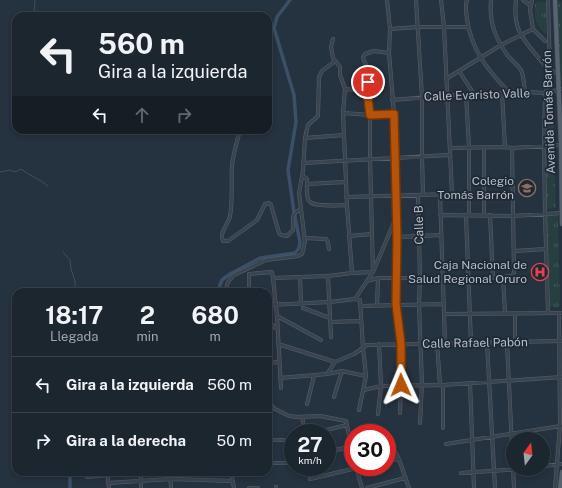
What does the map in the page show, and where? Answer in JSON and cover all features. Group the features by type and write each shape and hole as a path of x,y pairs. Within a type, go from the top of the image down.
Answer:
{"main road":[{"name":"Avenida Tomás Barrón","path":"555,0 560,89 562,224"},
{"path":"560,488 562,472"}],"street":[{"path":"387,0 390,29 389,53 394,114 397,237 396,304 401,344 400,413"},
{"path":"416,0 422,97 423,195"},
{"path":"346,197 452,194 444,27 440,0"},
{"path":"467,0 466,8 468,27 474,45 480,57 492,74 510,93"},
{"path":"491,0 490,18 492,27 501,45 523,75 525,92"},
{"path":"516,0 516,23 520,35 550,70 558,74"},
{"path":"523,0 530,5"},
{"path":"532,0 530,5 532,29 544,41"},
{"path":"548,0 550,70 545,93 544,147 548,313"},
{"path":"390,29 418,27 468,27"},
{"path":"446,79 480,57 532,29"},
{"path":"333,39 331,47 332,58 340,67 340,75 345,89 343,113 345,182 352,273"},
{"path":"372,272 370,115 367,91 370,72 363,57 365,54 374,51 389,53"},
{"path":"226,288 228,282 234,275 266,260 298,256 302,254 305,246 305,238 299,193 305,138 308,125 318,116 319,77 322,71 335,61"},
{"path":"459,71 474,94"},
{"path":"345,89 367,91"},
{"name":"Calle Evaristo Valle","path":"392,100 466,94 525,92 545,93 560,89"},
{"path":"502,93 505,147"},
{"path":"466,94 469,147 467,216 471,343"},
{"path":"343,113 370,115 394,114"},
{"path":"239,134 232,165 230,216 222,233 222,242 228,240 257,220 265,204 269,203 271,205 279,233 287,236 292,232 293,215 296,211 301,209"},
{"path":"305,138 344,135"},
{"path":"450,148 512,148 561,145"},
{"path":"484,147 484,215"},
{"path":"367,281 378,278 493,278 512,276 514,272 514,251 512,216 512,148"},
{"path":"303,163 449,155"},
{"path":"302,175 307,179 308,200 310,203 317,205 347,205"},
{"path":"307,184 345,182"},
{"name":"Calle B","path":"418,195 420,278 419,304 422,384 420,423"},
{"path":"440,195 445,343"},
{"path":"440,215 512,216 562,212"},
{"path":"490,215 493,278"},
{"path":"355,299 372,272 396,217"},
{"path":"349,236 372,234"},
{"path":"397,237 441,235"},
{"path":"305,238 326,240 328,242 329,249"},
{"path":"514,251 546,249"},
{"path":"249,288 249,274 272,272 277,316 281,388"},
{"path":"273,278 300,278 372,272"},
{"path":"328,276 331,337"},
{"path":"503,277 504,313"},
{"path":"300,278 301,303"},
{"path":"377,305 378,278"},
{"path":"272,304 330,302 355,299 360,300 362,348 366,376 359,410"},
{"path":"361,306 443,304"},
{"path":"303,308 330,318"},
{"path":"514,313 515,342"},
{"path":"444,314 561,313 561,426 555,488"},
{"path":"277,316 321,340"},
{"path":"330,322 361,321"},
{"path":"272,324 278,329"},
{"name":"Calle Rafael Pabón","path":"335,362 354,354 367,345 561,341"},
{"path":"437,343 443,428"},
{"path":"487,343 495,488"},
{"path":"507,343 511,432"},
{"path":"278,344 335,362 328,374"},
{"path":"378,414 381,386 379,344"},
{"path":"272,363 279,362"},
{"path":"280,378 314,376 342,371 366,376"},
{"path":"334,397 342,371"},
{"path":"307,404 314,376"},
{"path":"364,390 381,386 422,384 441,385 561,378"},
{"path":"470,383 474,488"},
{"path":"272,406 289,416 320,416 346,420 346,424"},
{"path":"302,417 303,424"},
{"path":"518,432 561,426"},
{"path":"446,444 506,434"},
{"path":"272,440 284,440"},
{"path":"396,453 409,488"},
{"path":"272,463 284,463"},
{"path":"550,465 562,464"},
{"path":"310,479 344,471"},
{"path":"461,473 506,471"},
{"path":"87,477 94,476"},
{"path":"107,476 108,488"},
{"path":"141,476 141,488"},
{"path":"171,476 171,488"},
{"path":"232,476 234,488"},
{"path":"358,476 362,488"},
{"path":"513,476 514,488"},
{"path":"367,488 405,478"},
{"path":"108,483 171,479 233,481"},
{"path":"249,488 258,488"}],"green space":[{"path":"558,1 562,2 562,84 560,85 557,3"},
{"path":"535,2 546,2 545,34 538,26 535,12"},
{"path":"545,93 554,93 554,139 546,140"},
{"path":"546,144 554,145 556,208 547,209 546,208"},
{"path":"547,212 556,212 558,214 559,307 549,307"}],"waterway":[{"path":"34,12 35,0"},
{"path":"220,288 222,280 230,274 260,258 295,253 299,248 300,242 288,170 296,122 294,95 274,28 277,17 290,0"},
{"path":"0,172 10,170 15,172 21,169 48,186"},
{"path":"63,252 70,260 75,281 75,288"},
{"path":"70,476 70,488"}],"place":[{"name":"Colegio Tomás Barrón","path":"527,188"},
{"name":"Caja Nacional de Salud Regional Oruro","path":"540,272"}],"route":[{"path":"368,82 367,91 370,115 394,114 397,237 396,304 401,344 401,385"}]}
